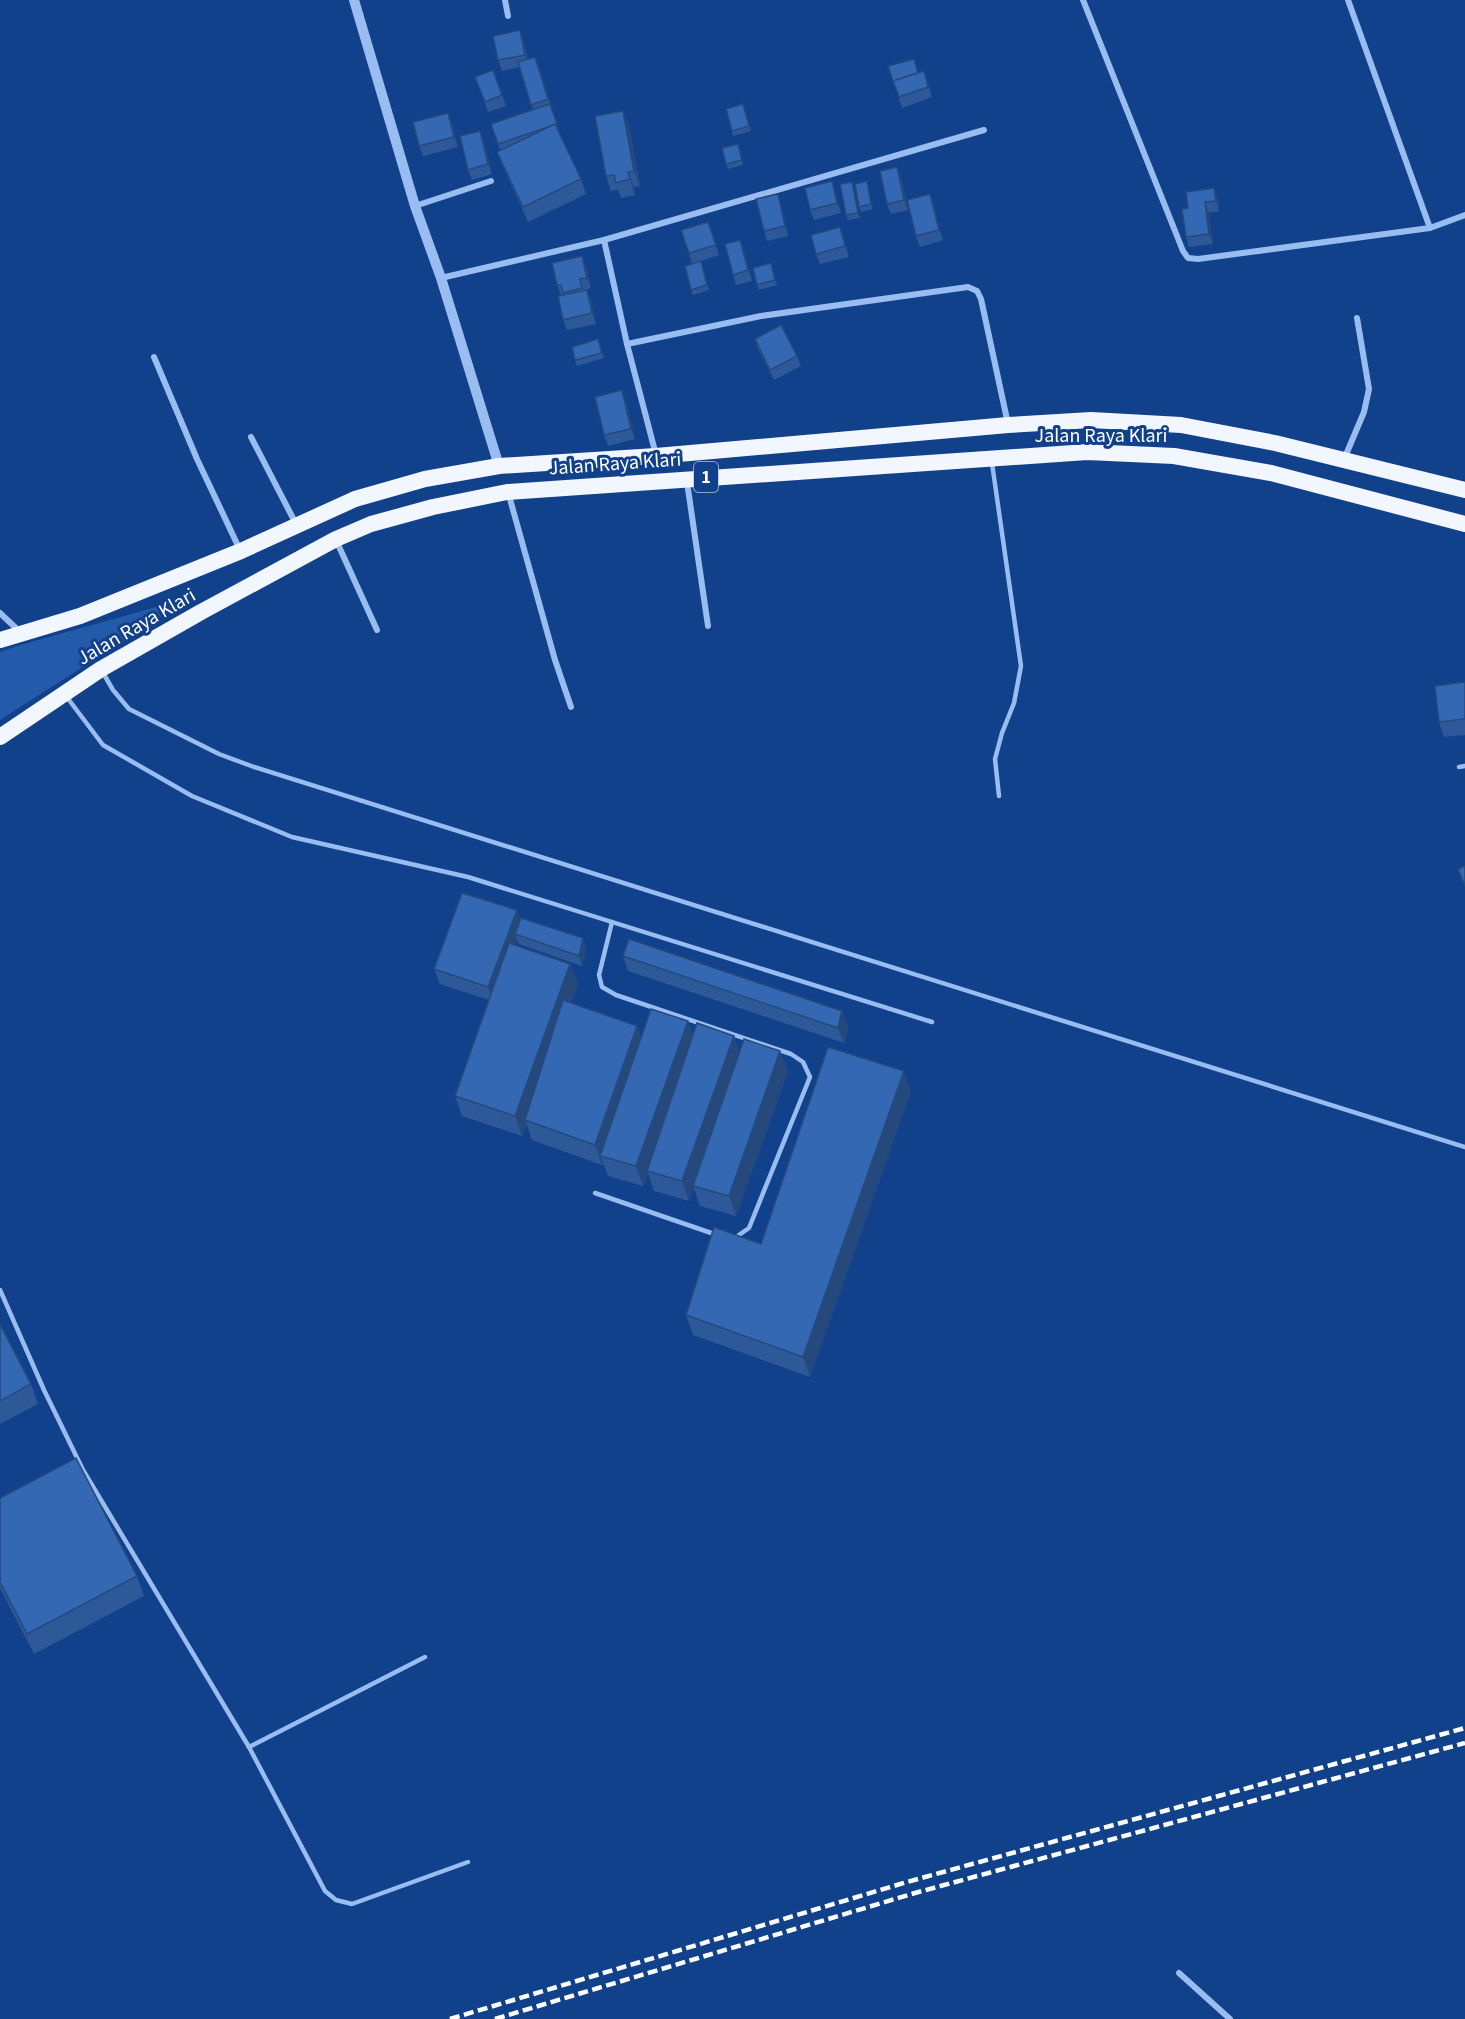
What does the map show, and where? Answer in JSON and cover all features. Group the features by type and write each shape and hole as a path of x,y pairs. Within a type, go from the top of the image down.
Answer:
{"highway":[{"name":"Jalan Raya Klari","path":"0,640 80,616 241,551 355,499 415,482 499,466 656,456 1008,425 1091,420 1181,425 1275,443 1465,490"},
{"name":"Jalan Raya Klari","path":"0,737 101,669 336,539 370,524 433,507 507,492 1087,452 1174,456 1272,473 1465,524"}],"street":[{"path":"354,0 415,206 441,278 499,466"},
{"path":"505,0 508,16"},
{"path":"1083,0 1183,251 1188,258 1198,259 1430,228 1465,215"},
{"path":"1348,0 1430,228"},
{"path":"441,278 604,240 984,130"},
{"path":"415,206 491,181"},
{"path":"604,240 627,344 656,456"},
{"path":"627,344 761,316 968,287 977,291 981,299 1008,425"},
{"path":"1343,461 1364,412 1369,389 1357,318"},
{"path":"154,357 197,459 241,551"},
{"path":"251,437 296,525"},
{"path":"686,478 708,626"},
{"path":"507,492 571,707"},
{"path":"336,539 377,630"},
{"path":"0,613 22,634"},
{"path":"1179,1973 1230,2019"}],"lane":[{"path":"991,457 1021,666 1014,703 995,759 999,796"},
{"path":"101,669 113,690 129,709 219,754 254,767 1465,1147"},
{"path":"65,694 103,745 192,796 292,837 468,878 932,1022"},
{"path":"612,922 599,975 602,987 616,995 791,1054 803,1062 810,1077 749,1228 739,1237 732,1237"},
{"path":"595,1193 725,1238"},
{"path":"0,1290 44,1390 83,1470 249,1746 325,1891 336,1900 352,1904 468,1862"},
{"path":"73,1476 83,1470"},
{"path":"249,1746 425,1657"}],"shaded area":[{"path":"192,597 0,720 0,652"}],"building":[{"path":"520,30 525,55 498,60 493,36"},
{"path":"535,57 548,99 531,105 518,62"},
{"path":"914,59 918,73 893,81 888,66"},
{"path":"493,70 502,95 485,102 475,77"},
{"path":"924,71 928,87 899,97 893,81"},
{"path":"550,104 557,124 498,144 491,124"},
{"path":"743,104 749,126 732,131 726,109"},
{"path":"623,111 634,171 628,172 630,179 616,183 614,175 606,176 595,116"},
{"path":"448,113 454,137 419,146 413,122"},
{"path":"555,124 581,179 523,207 497,152"},
{"path":"480,131 488,164 468,170 460,136"},
{"path":"738,144 742,160 726,164 722,148"},
{"path":"897,167 904,200 887,204 880,171"},
{"path":"832,181 837,203 810,210 805,188"},
{"path":"867,181 871,204 859,207 855,184"},
{"path":"852,182 858,213 846,215 840,184"},
{"path":"1214,188 1216,201 1205,202 1209,234 1186,237 1182,209 1188,208 1186,192"},
{"path":"778,194 785,226 764,231 756,199"},
{"path":"930,194 939,230 916,236 907,200"},
{"path":"708,222 716,245 689,253 681,230"},
{"path":"840,227 845,246 816,254 811,235"},
{"path":"740,240 748,270 733,275 725,244"},
{"path":"582,256 587,278 580,279 582,288 563,293 561,285 557,285 552,263"},
{"path":"701,261 707,285 691,290 685,266"},
{"path":"771,263 775,280 757,285 753,268"},
{"path":"587,290 592,313 563,320 558,296"},
{"path":"781,325 797,356 770,370 755,339"},
{"path":"598,339 602,353 575,360 572,347"},
{"path":"622,390 631,429 604,435 595,397"},
{"path":"1465,682 1465,719 1439,722 1435,686"},
{"path":"1465,866 1465,886 1458,869"},
{"path":"462,893 517,910 488,987 434,969"},
{"path":"521,918 583,938 579,956 515,934"},
{"path":"629,939 842,1011 838,1028 623,956"},
{"path":"509,943 570,964 515,1116 455,1096"},
{"path":"563,1000 637,1026 595,1145 525,1120"},
{"path":"651,1009 688,1021 636,1166 600,1156"},
{"path":"697,1023 734,1036 682,1181 647,1171"},
{"path":"744,1039 780,1051 729,1196 693,1186"},
{"path":"828,1047 904,1071 803,1357 686,1315 714,1227 761,1244"},
{"path":"0,1324 31,1384 0,1401"},
{"path":"76,1458 137,1576 27,1634 0,1582 0,1498"}],"railway":[{"path":"450,2019 907,1882 1465,1728"},
{"path":"495,2019 915,1893 1465,1743"}]}
